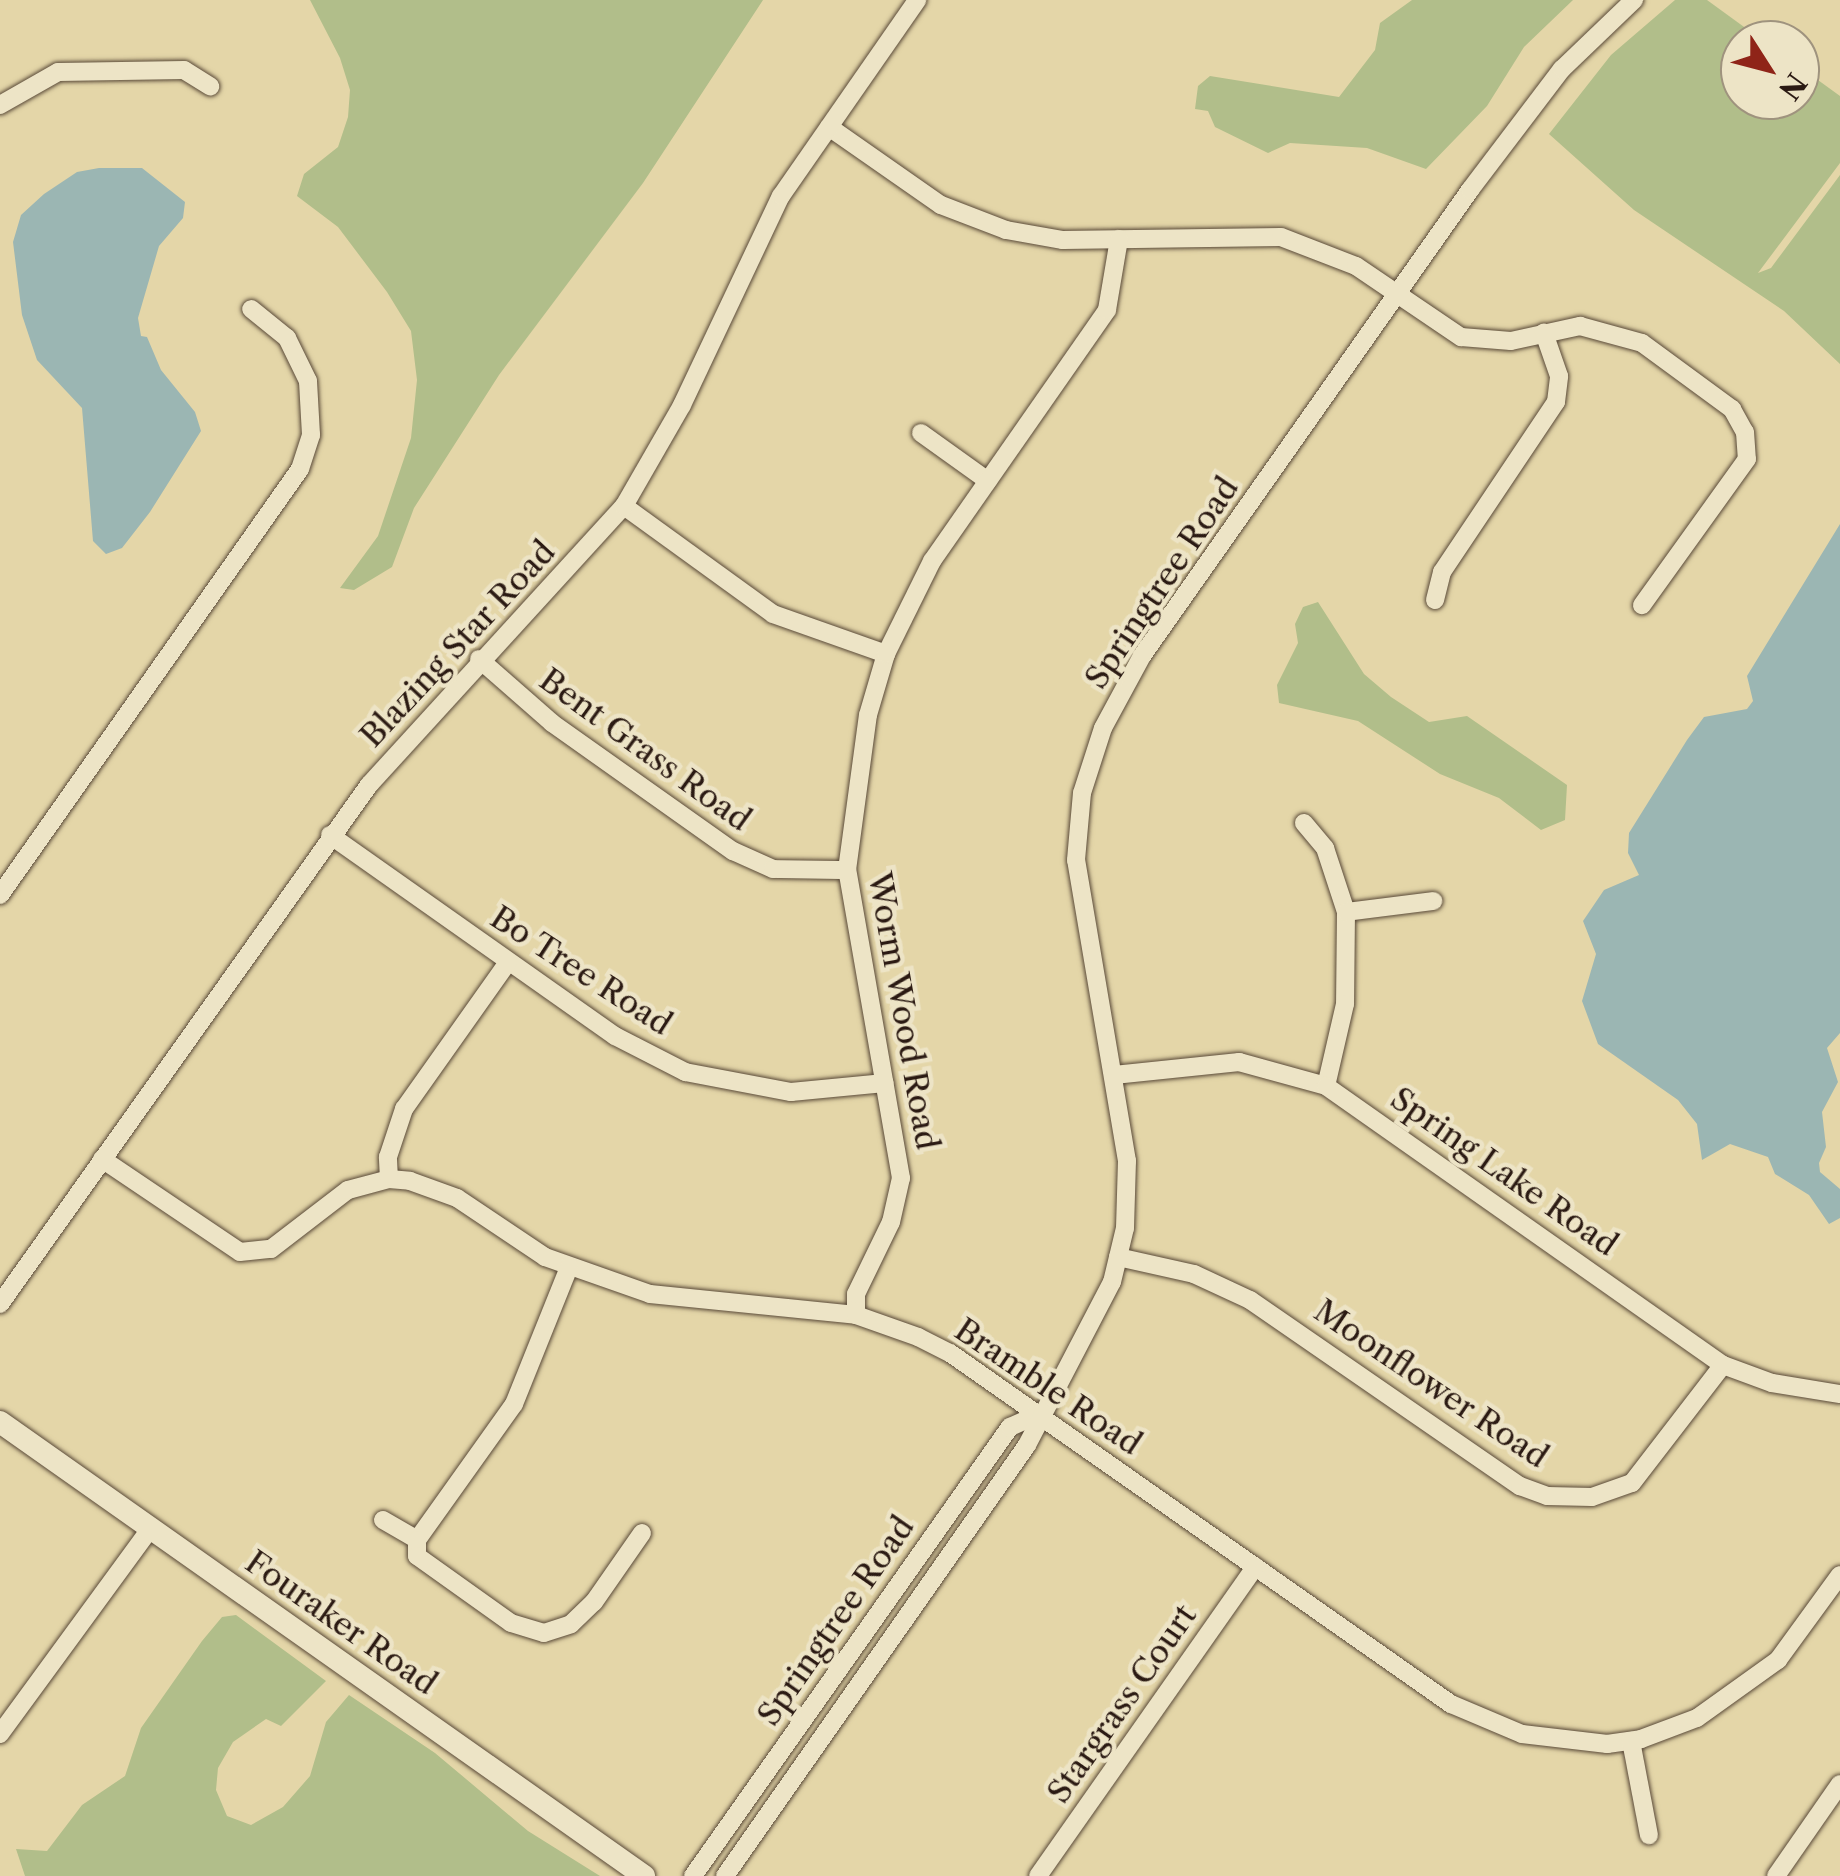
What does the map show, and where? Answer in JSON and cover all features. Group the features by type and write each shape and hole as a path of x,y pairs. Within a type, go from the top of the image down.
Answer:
{"main road":[{"name":"Fouraker Road","path":"0,1422 644,1876"}],"street":[{"name":"Blazing Star Road","path":"0,1304 330,835 479,659 624,506 682,405 755,244 917,0"},
{"name":"Springtree Road","path":"725,1876 1027,1445 1038,1414 1095,1323 1118,1256 1127,1161 1078,896 1079,814 1089,764 1142,656 1396,296 1562,69 1634,0"},
{"path":"0,104 58,72 184,70 210,86"},
{"path":"830,126 967,218 1063,240 1281,237 1356,266 1461,337 1511,341 1580,326 1627,335 1719,398 1745,432 1747,459 1736,480 1642,605"},
{"name":"Worm Wood Road","path":"856,1315 864,1271 899,1193 899,1148 847,870 857,763 886,654 932,561 1106,310 1119,240"},
{"path":"0,896 300,469 311,435 308,381 286,338 252,310"},
{"path":"1436,600 1442,572 1556,402 1559,376 1544,333"},
{"path":"921,433 988,481"},
{"path":"624,506 773,614 886,654"},
{"name":"Bent Grass Road","path":"479,659 552,724 733,852 774,869 847,870"},
{"path":"1304,823 1325,848 1346,912 1345,1004 1326,1086"},
{"name":"Bo Tree Road","path":"330,835 624,1042 685,1072 790,1092 886,1083"},
{"path":"1346,912 1433,901"},
{"path":"102,1159 240,1252 271,1248 348,1190 389,1179 388,1158 404,1108 508,962"},
{"name":"Spring Lake Road","path":"1114,1075 1238,1062 1326,1086 1723,1365 1772,1384 1840,1394"},
{"name":"Bramble Road","path":"389,1179 446,1192 514,1240 568,1267 650,1294 710,1305 856,1315 950,1353 1476,1717 1560,1741 1631,1741 1697,1718 1759,1678 1840,1575"},
{"name":"Moonflower Road","path":"1118,1256 1194,1274 1250,1300 1520,1486 1547,1496 1592,1497 1632,1483 1723,1365"},
{"path":"568,1267 514,1404 417,1540 417,1556 512,1624 544,1633 570,1624 594,1602 642,1532"},
{"name":"Springtree Road","path":"693,1876 1010,1428 1038,1414"},
{"path":"383,1520 417,1540"},
{"path":"0,1734 150,1529"},
{"name":"Stargrass Court","path":"1038,1876 1255,1566"},
{"path":"1631,1741 1649,1835"},
{"path":"1776,1876 1840,1784"}],"green space":[{"path":"310,0 763,0 643,183 499,375 414,508 392,567 354,590 340,588 378,536 411,438 417,380 411,331 387,292 338,227 297,196 304,174 338,147 348,117 350,90 340,58"},
{"path":"1412,0 1573,0 1524,47 1487,106 1426,169 1367,148 1290,143 1268,153 1215,127 1208,111 1195,109 1198,86 1210,76 1339,97 1375,50 1380,23"},
{"path":"1675,0 1707,0 1734,20 1720,20 1720,120 1820,120 1820,82 1840,96 1840,163 1758,273 1771,268 1840,175 1840,364 1784,311 1634,210 1549,134 1611,55"},
{"path":"1318,602 1364,674 1391,697 1429,722 1467,716 1567,785 1565,820 1541,830 1499,798 1440,774 1358,721 1279,703 1277,685 1298,643 1295,624 1303,607"},
{"path":"236,1615 326,1681 281,1726 266,1719 233,1742 218,1768 216,1790 227,1816 251,1825 283,1807 310,1776 326,1722 349,1695 435,1753 528,1831 600,1876 25,1876 16,1849 47,1851 82,1805 125,1776 141,1728 222,1617"}],"water":[{"path":"142,168 185,202 183,218 159,246 138,318 141,336 147,337 161,370 195,412 201,431 150,512 122,548 106,554 93,541 82,408 37,360 22,315 13,242 21,215 44,194 77,172"},
{"path":"1840,524 1840,1033 1827,1048 1838,1082 1822,1112 1826,1147 1819,1163 1820,1172 1840,1189 1840,1218 1829,1224 1809,1195 1775,1174 1768,1157 1730,1144 1702,1160 1697,1124 1678,1100 1598,1044 1582,1001 1596,954 1583,921 1604,890 1639,875 1628,853 1629,833 1704,717 1747,709 1753,701 1747,676"}]}
